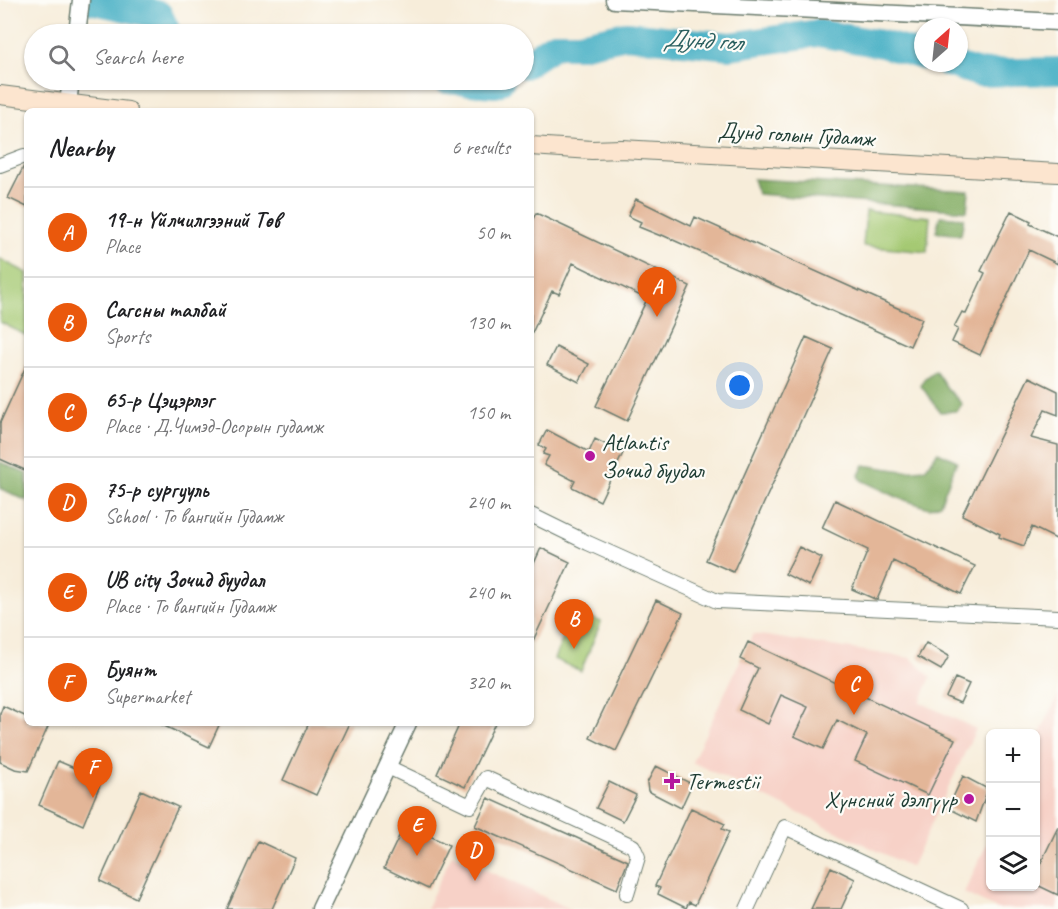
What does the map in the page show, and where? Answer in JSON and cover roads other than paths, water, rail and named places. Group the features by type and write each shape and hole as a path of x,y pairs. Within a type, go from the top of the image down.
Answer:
{"main road":[{"path":"0,95 102,108"},
{"name":"Дунд голын Гудамж","path":"534,146 1058,173"}],"street":[{"path":"78,24 81,0"},
{"path":"614,0 1058,22"},
{"path":"68,104 70,90"},
{"path":"0,165 24,156"},
{"path":"534,516 717,601 1058,617"},
{"path":"320,909 407,726"},
{"path":"388,767 470,806 486,778 633,846 638,857 627,894"},
{"path":"747,909 784,827 961,909"}],"waterway":[{"name":"Дунд гол","path":"90,0 159,15 163,24"},
{"name":"Дунд гол","path":"534,58 554,45 580,45 626,35 730,46 818,33 882,44 914,53"},
{"name":"Дунд гол","path":"968,70 979,73 1058,71"}],"place":[{"name":"19-н Үйлчилгээний Төв","path":"657,317"},
{"name":"Atlantis Зочид буудал","path":"590,456"},
{"name":"Сагсны талбай","path":"574,649"},
{"name":"65-р Цэцэрлэг","path":"854,715"},
{"name":"Termestii","path":"672,781"},
{"name":"Буянт","path":"93,798"},
{"name":"Хүнсний дэлгүүр","path":"969,799"},
{"name":"UB city Зочид буудал","path":"417,856"},
{"name":"75-р сургууль","path":"475,881"}]}
